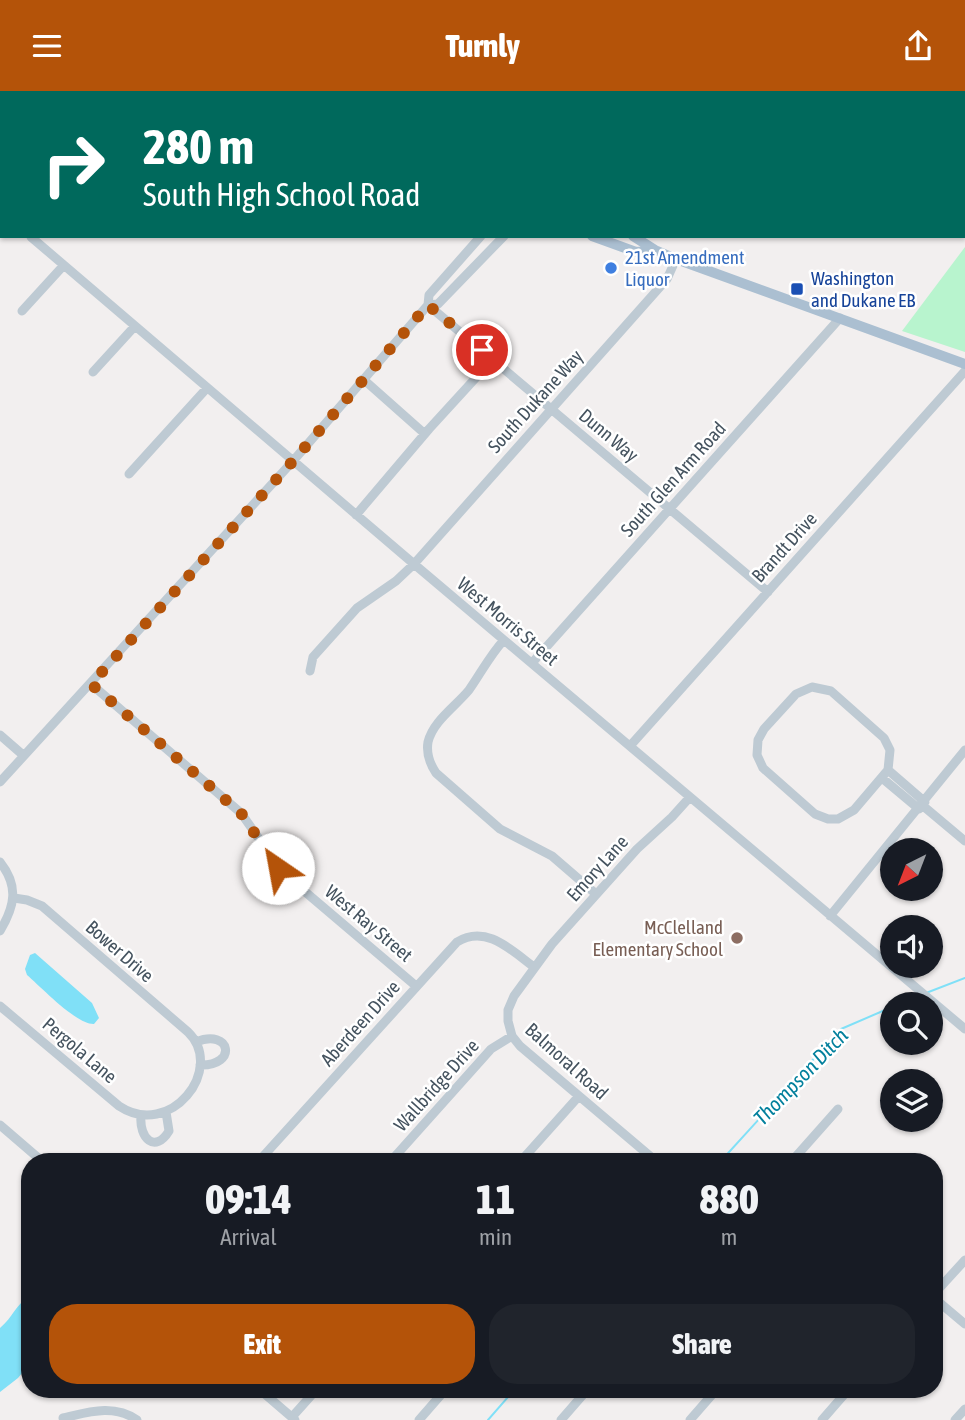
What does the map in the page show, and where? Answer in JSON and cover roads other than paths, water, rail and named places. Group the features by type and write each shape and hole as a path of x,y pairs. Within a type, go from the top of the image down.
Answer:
{"main road":[{"path":"598,238 636,252 654,250"},
{"path":"636,238 654,250 676,259 965,364"}],"street":[{"name":"West Morris Street","path":"32,238 965,1029"},
{"path":"0,782 293,461 428,305 429,295 479,238"},
{"path":"428,305 438,304 502,238"},
{"name":"South Dukane Way","path":"310,671 312,658 354,610 396,581 414,564 667,279 676,259"},
{"path":"22,311 64,265"},
{"name":"Dunn Way","path":"428,305 768,592"},
{"name":"South Glen Arm Road","path":"532,663 840,318"},
{"path":"93,372 135,325"},
{"path":"356,515 493,359"},
{"name":"Brandt Drive","path":"630,746 965,371"},
{"path":"363,379 425,434"},
{"path":"128,474 207,388"},
{"path":"504,640 489,656 471,686 435,727 429,740 428,758 434,771 500,829 552,856 596,894"},
{"name":"West Ray Street","path":"91,684 241,813 283,873 416,986"},
{"path":"811,687 823,687 884,738 890,750 885,774 852,812 831,820 815,814 760,764 758,740 796,694 811,687"},
{"path":"0,735 23,755"},
{"path":"830,916 965,750"},
{"path":"885,774 965,841"},
{"name":"Emory Lane","path":"534,967 636,849 690,797"},
{"path":"0,862 14,889 10,915 0,931"},
{"name":"Bower Drive","path":"14,898 26,899 42,906 188,1032 196,1042"},
{"name":"Aberdeen Drive","path":"266,1153 454,944 471,936 486,936 497,940 534,967"},
{"name":"Balmoral Road","path":"534,967 510,1004 508,1021 512,1035 520,1046 644,1153"},
{"name":"Pergola Lane","path":"0,1006 119,1106 141,1116 140,1128 147,1139 156,1141 164,1138 169,1131 166,1112"},
{"name":"Wallbridge Drive","path":"398,1153 491,1049 512,1035"},
{"path":"141,1116 166,1112 185,1096 196,1082 200,1065 196,1042 214,1037 219,1040 224,1047 220,1062 212,1066 200,1065"},
{"path":"528,1153 579,1096"},
{"path":"799,1153 838,1109"},
{"path":"0,1125 33,1153"},
{"path":"943,1286 965,1260"},
{"path":"943,1304 965,1324"},
{"path":"269,1398 293,1419 310,1398"},
{"path":"419,1420 438,1398"},
{"path":"561,1420 580,1398"},
{"path":"690,1420 709,1398"},
{"path":"822,1420 841,1398"},
{"path":"955,1420 965,1409"},
{"path":"64,1418 105,1410 122,1413 137,1420"}],"water":[{"path":"35,953 92,1003 99,1018 94,1024 87,1023 69,1012 27,975 25,969 30,955"},
{"path":"21,1303 21,1374 0,1392 0,1328"}],"waterway":[{"name":"Thompson Ditch","path":"929,992 965,978"},
{"name":"Thompson Ditch","path":"728,1153 841,1029 880,1012"},
{"name":"Thompson Ditch","path":"488,1420 507,1398"}],"place":[{"name":"21st Amendment Liquor","path":"611,268"},
{"name":"Washington and Dukane EB","path":"797,289"},
{"name":"McClelland Elementary School","path":"737,938"}]}
